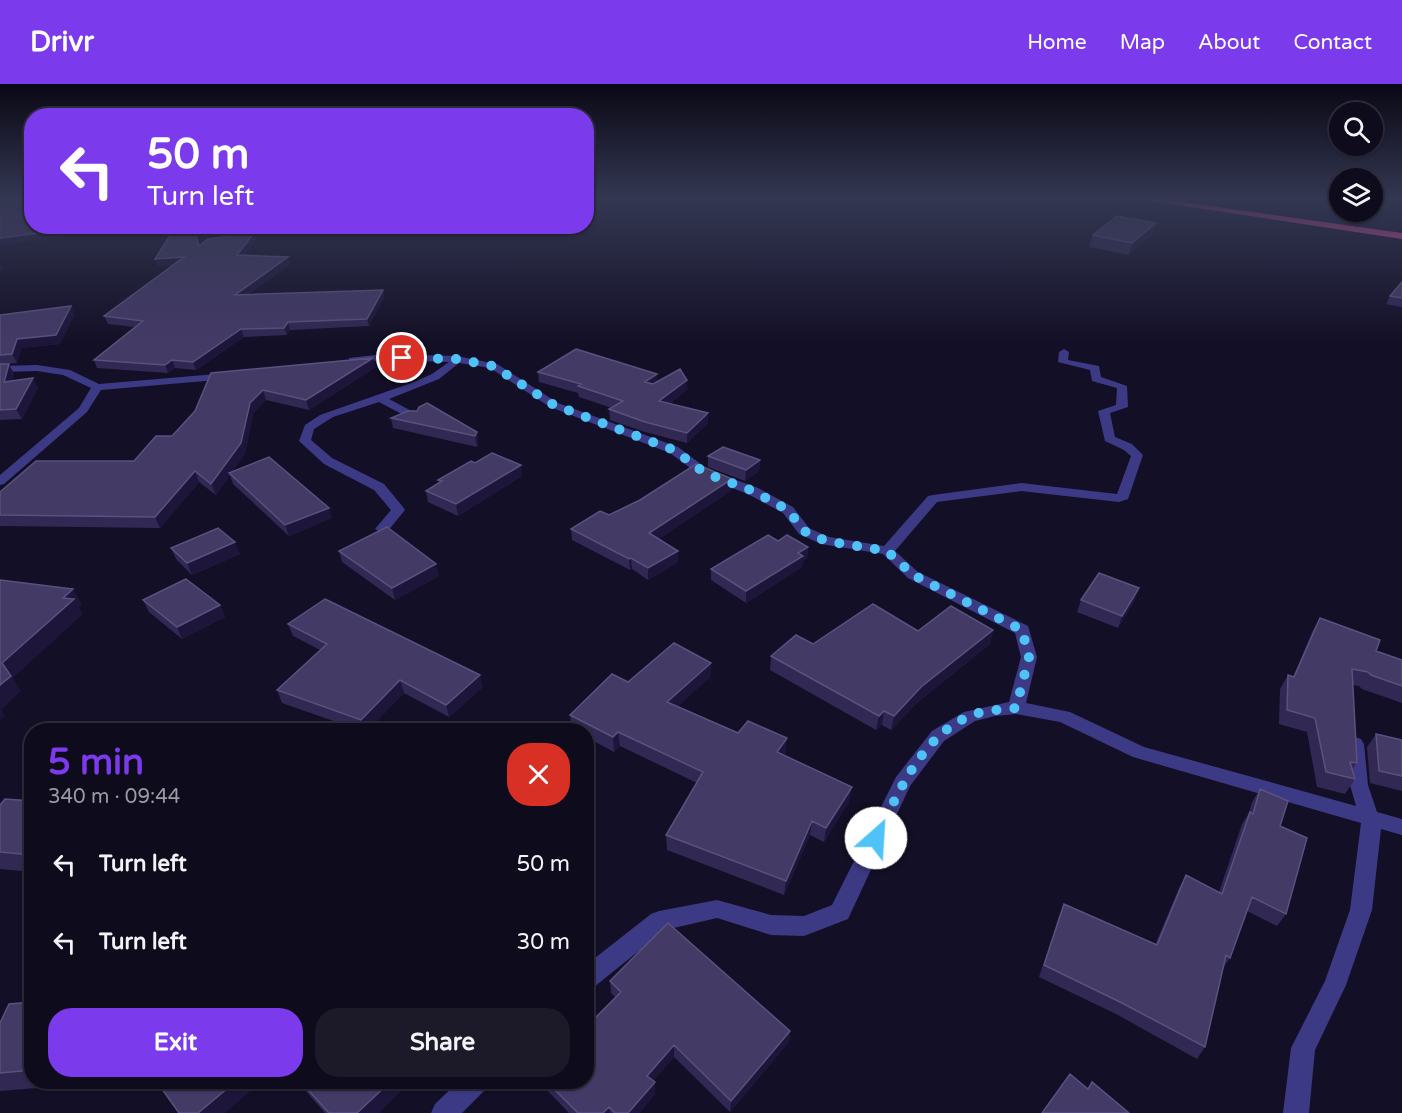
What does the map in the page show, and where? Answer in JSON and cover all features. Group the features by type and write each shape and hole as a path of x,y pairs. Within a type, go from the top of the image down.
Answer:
{"street":[{"path":"887,551 933,499 1021,487 1119,498 1123,496 1137,455 1128,447 1109,439 1104,411 1122,407 1122,386 1100,382 1096,379 1095,368 1065,362 1062,360 1064,352"},
{"path":"339,362 384,357 457,359 493,366 554,405 674,450 705,473 753,491 788,510 804,531 826,541 887,551 913,575 1022,630 1029,657 1016,708"},
{"path":"382,529 398,510 379,487 328,461 305,441 309,427 327,416 435,378 453,367 457,359"},
{"path":"0,369 37,368 66,372 97,387 235,375"},
{"path":"0,481 6,472 83,410 97,387"},
{"path":"379,398 415,417"},
{"path":"594,973 659,921 717,909 771,925 804,926 840,912 903,782 938,736 970,716 1016,708 1064,716 1139,752 1402,827"},
{"path":"1296,1113 1303,1048 1335,985 1361,910 1372,826 1359,785 1354,725"},
{"path":"444,1113 468,1089"}],"building":[{"path":"163,247 243,247 237,255 288,257 235,295 383,290 367,319 288,322 284,328 241,329 193,362 172,360 165,365 94,360 143,321 104,316 184,257 155,259"},
{"path":"1402,282 1402,298 1390,296"},
{"path":"71,306 56,335 17,339 12,354 0,355 0,315"},
{"path":"576,349 657,374 645,382 653,384 680,369 687,380 659,401 708,413 687,433 645,422 609,409 623,401 578,386 581,384 538,372"},
{"path":"373,358 306,400 263,390 250,403 241,443 211,484 195,471 155,517 0,515 0,492 36,461 134,461 156,436 172,436 195,411 211,373"},
{"path":"0,364 9,364 4,382 33,378 16,409 0,410"},
{"path":"427,403 477,432 475,436 391,418 408,411 417,411 419,407"},
{"path":"723,447 760,460 746,470 708,456"},
{"path":"492,453 521,465 456,504 426,491 442,481 438,480 471,461 475,463"},
{"path":"269,457 329,508 285,525 229,473"},
{"path":"696,464 732,479 649,533 678,551 648,568 571,529 600,511 609,515 640,500"},
{"path":"387,527 436,564 392,588 339,551"},
{"path":"218,528 235,542 187,563 171,548"},
{"path":"768,535 778,541 787,535 808,547 798,553 803,556 746,591 711,569"},
{"path":"1099,573 1139,588 1122,616 1081,600"},
{"path":"186,579 220,605 177,627 143,600"},
{"path":"0,580 73,589 63,598 74,599 2,663 11,676 0,685"},
{"path":"325,599 480,675 446,705 400,680 361,720 277,690 327,644 288,624"},
{"path":"873,604 918,631 951,606 993,630 921,687 894,716 884,711 879,716 771,656 796,635 813,644"},
{"path":"1320,618 1380,640 1376,651 1402,660 1402,686 1368,672 1352,669 1357,763 1350,762 1355,779 1326,772 1315,718 1287,710 1288,675 1294,677"},
{"path":"674,643 711,663 667,702 738,733 748,721 787,738 777,752 852,787 826,828 812,821 786,881 666,835 703,772 618,732 613,737 594,727 594,723 586,723 570,715 612,674 628,682"},
{"path":"1376,734 1402,740 1402,776 1379,771"},
{"path":"1260,789 1288,801 1280,826 1307,838 1286,914 1252,897 1230,958 1226,955 1205,1047 1044,965 1064,904 1157,945 1186,875 1222,894 1250,812 1253,814"},
{"path":"5,799 24,800 24,854 0,852 0,805"},
{"path":"668,923 790,1031 731,1101 674,1045 647,1076 655,1082 628,1113 615,1113 609,1107 603,1113 578,1113 554,1089 594,1089 594,1019 621,992 610,981"},
{"path":"24,1003 24,1071 0,1073 0,1023 9,1004"},
{"path":"1070,1074 1088,1089 1092,1082 1129,1113 1042,1113"},
{"path":"162,1089 227,1089 198,1113 179,1113"},
{"path":"307,1089 383,1089 357,1113 329,1113"}],"route":[{"path":"402,358 457,359 493,366 520,381 554,405 674,450 705,473 753,491 788,510 804,531 826,541 887,551 913,575 1022,630 1029,657 1016,708 970,716 938,736 903,782 876,838"}]}
